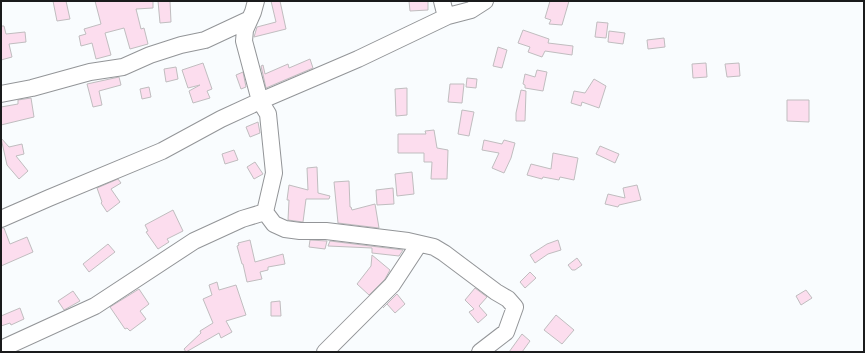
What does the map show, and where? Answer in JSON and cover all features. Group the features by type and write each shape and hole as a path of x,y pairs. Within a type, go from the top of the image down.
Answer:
{"street":[{"path":"1,94 32,88 90,72 123,67 150,55 181,45 205,40 243,26 253,12 256,1"},
{"path":"442,1 448,16"},
{"path":"1,219 162,151 260,100 358,60 448,16 470,10 485,1"},
{"path":"243,26 244,41 260,100 268,114 274,173 265,212 274,224 285,229 300,232 326,231 408,241 434,247 444,253 496,292 508,299 515,307 506,332 480,352"},
{"path":"1,349 95,306 194,241 242,220 265,212"},
{"path":"325,352 392,285 419,244"}],"building":[{"path":"53,1 66,1 70,19 57,21"},
{"path":"95,1 153,1 153,8 136,9 141,29 144,28 148,44 130,49 124,28 105,33 111,55 96,59 92,43 81,46 79,36 86,34 84,29 101,24"},
{"path":"158,1 170,1 171,22 160,23"},
{"path":"271,1 280,1 286,29 254,37 257,27 276,22"},
{"path":"409,1 428,1 428,10 410,11"},
{"path":"550,1 569,1 562,25 549,24 551,20 545,18"},
{"path":"597,22 608,23 606,38 595,37"},
{"path":"1,26 4,26 6,34 25,32 26,42 9,44 12,57 1,60"},
{"path":"523,30 549,39 548,43 573,46 572,55 545,51 542,57 528,52 530,47 518,43"},
{"path":"609,31 625,33 623,44 608,42"},
{"path":"664,38 665,47 648,49 647,40"},
{"path":"498,47 507,50 502,68 493,66"},
{"path":"310,59 313,68 266,88 261,66 263,65 265,74 288,64 289,68"},
{"path":"203,63 212,89 207,91 210,98 193,103 189,91 200,85 188,88 182,70"},
{"path":"706,63 707,77 693,78 692,64"},
{"path":"739,63 740,76 727,77 725,64"},
{"path":"176,67 178,79 166,82 164,69"},
{"path":"537,70 547,72 543,91 525,88 525,85 523,84 525,74 535,77"},
{"path":"243,72 246,87 241,89 236,75"},
{"path":"119,77 121,85 99,91 102,105 93,107 87,84"},
{"path":"467,78 477,79 476,88 466,87"},
{"path":"594,79 606,86 599,108 582,102 581,106 571,103 574,91 585,93"},
{"path":"450,84 464,84 462,103 448,102"},
{"path":"149,87 151,97 142,99 140,89"},
{"path":"407,88 407,115 396,116 395,89"},
{"path":"521,90 526,91 525,121 516,121 516,113"},
{"path":"31,98 34,117 1,125 1,107 18,104 18,100"},
{"path":"787,100 809,100 809,122 787,121"},
{"path":"462,110 474,112 469,136 458,134"},
{"path":"258,122 260,133 250,137 246,127"},
{"path":"434,130 437,148 448,150 447,179 431,179 432,162 424,162 424,153 398,153 398,134 426,134 425,131"},
{"path":"1,138 9,147 22,144 24,154 16,156 28,171 19,179 7,165"},
{"path":"484,140 502,144 504,140 515,143 511,158 504,173 492,168 499,153 482,150"},
{"path":"600,146 619,154 615,163 596,154"},
{"path":"234,150 238,160 225,164 222,154"},
{"path":"553,153 578,158 574,180 560,177 559,180 543,177 542,179 527,175 531,164 551,169"},
{"path":"255,162 263,174 254,179 247,167"},
{"path":"317,167 318,193 330,196 329,199 306,199 303,222 288,220 289,200 287,200 289,185 308,190 307,168"},
{"path":"412,172 414,194 397,196 395,174"},
{"path":"118,179 121,183 111,189 120,202 107,212 101,203 102,202 97,188"},
{"path":"349,181 350,207 352,210 375,204 379,228 338,223 334,182"},
{"path":"637,185 641,200 619,205 618,207 605,204 608,194 625,198 623,188"},
{"path":"393,188 394,204 377,205 376,190"},
{"path":"173,210 183,231 167,239 169,242 158,249 146,232 148,231 145,225"},
{"path":"1,228 4,228 10,244 27,237 33,252 1,266"},
{"path":"250,240 255,262 283,254 285,264 268,267 268,270 260,272 262,279 247,282 237,246 239,245 238,243"},
{"path":"310,240 327,241 325,249 309,247"},
{"path":"558,240 561,250 548,254 535,263 530,255 547,244"},
{"path":"330,241 403,250 399,256 372,253 372,248 328,246"},
{"path":"108,244 115,252 89,272 83,264"},
{"path":"372,255 390,270 385,279 369,295 357,284 371,266"},
{"path":"577,258 582,265 575,270 572,270 568,265"},
{"path":"530,272 536,278 525,288 520,282"},
{"path":"217,282 219,290 236,285 246,315 226,321 232,332 221,338 219,333 186,352 184,349 201,333 200,331 213,323 203,299 212,295 209,285"},
{"path":"475,288 487,297 479,306 487,315 478,323 469,312 474,309 465,300"},
{"path":"139,289 149,304 140,311 146,319 130,331 127,328 125,329 110,307"},
{"path":"806,290 812,298 801,305 796,296"},
{"path":"73,291 80,301 64,310 58,301"},
{"path":"397,294 405,304 395,313 387,304"},
{"path":"280,301 281,316 271,316 271,302"},
{"path":"20,308 24,319 11,325 10,323 1,326 1,316"},
{"path":"556,315 574,330 562,344 544,330"},
{"path":"522,334 530,341 522,352 509,352"}]}
